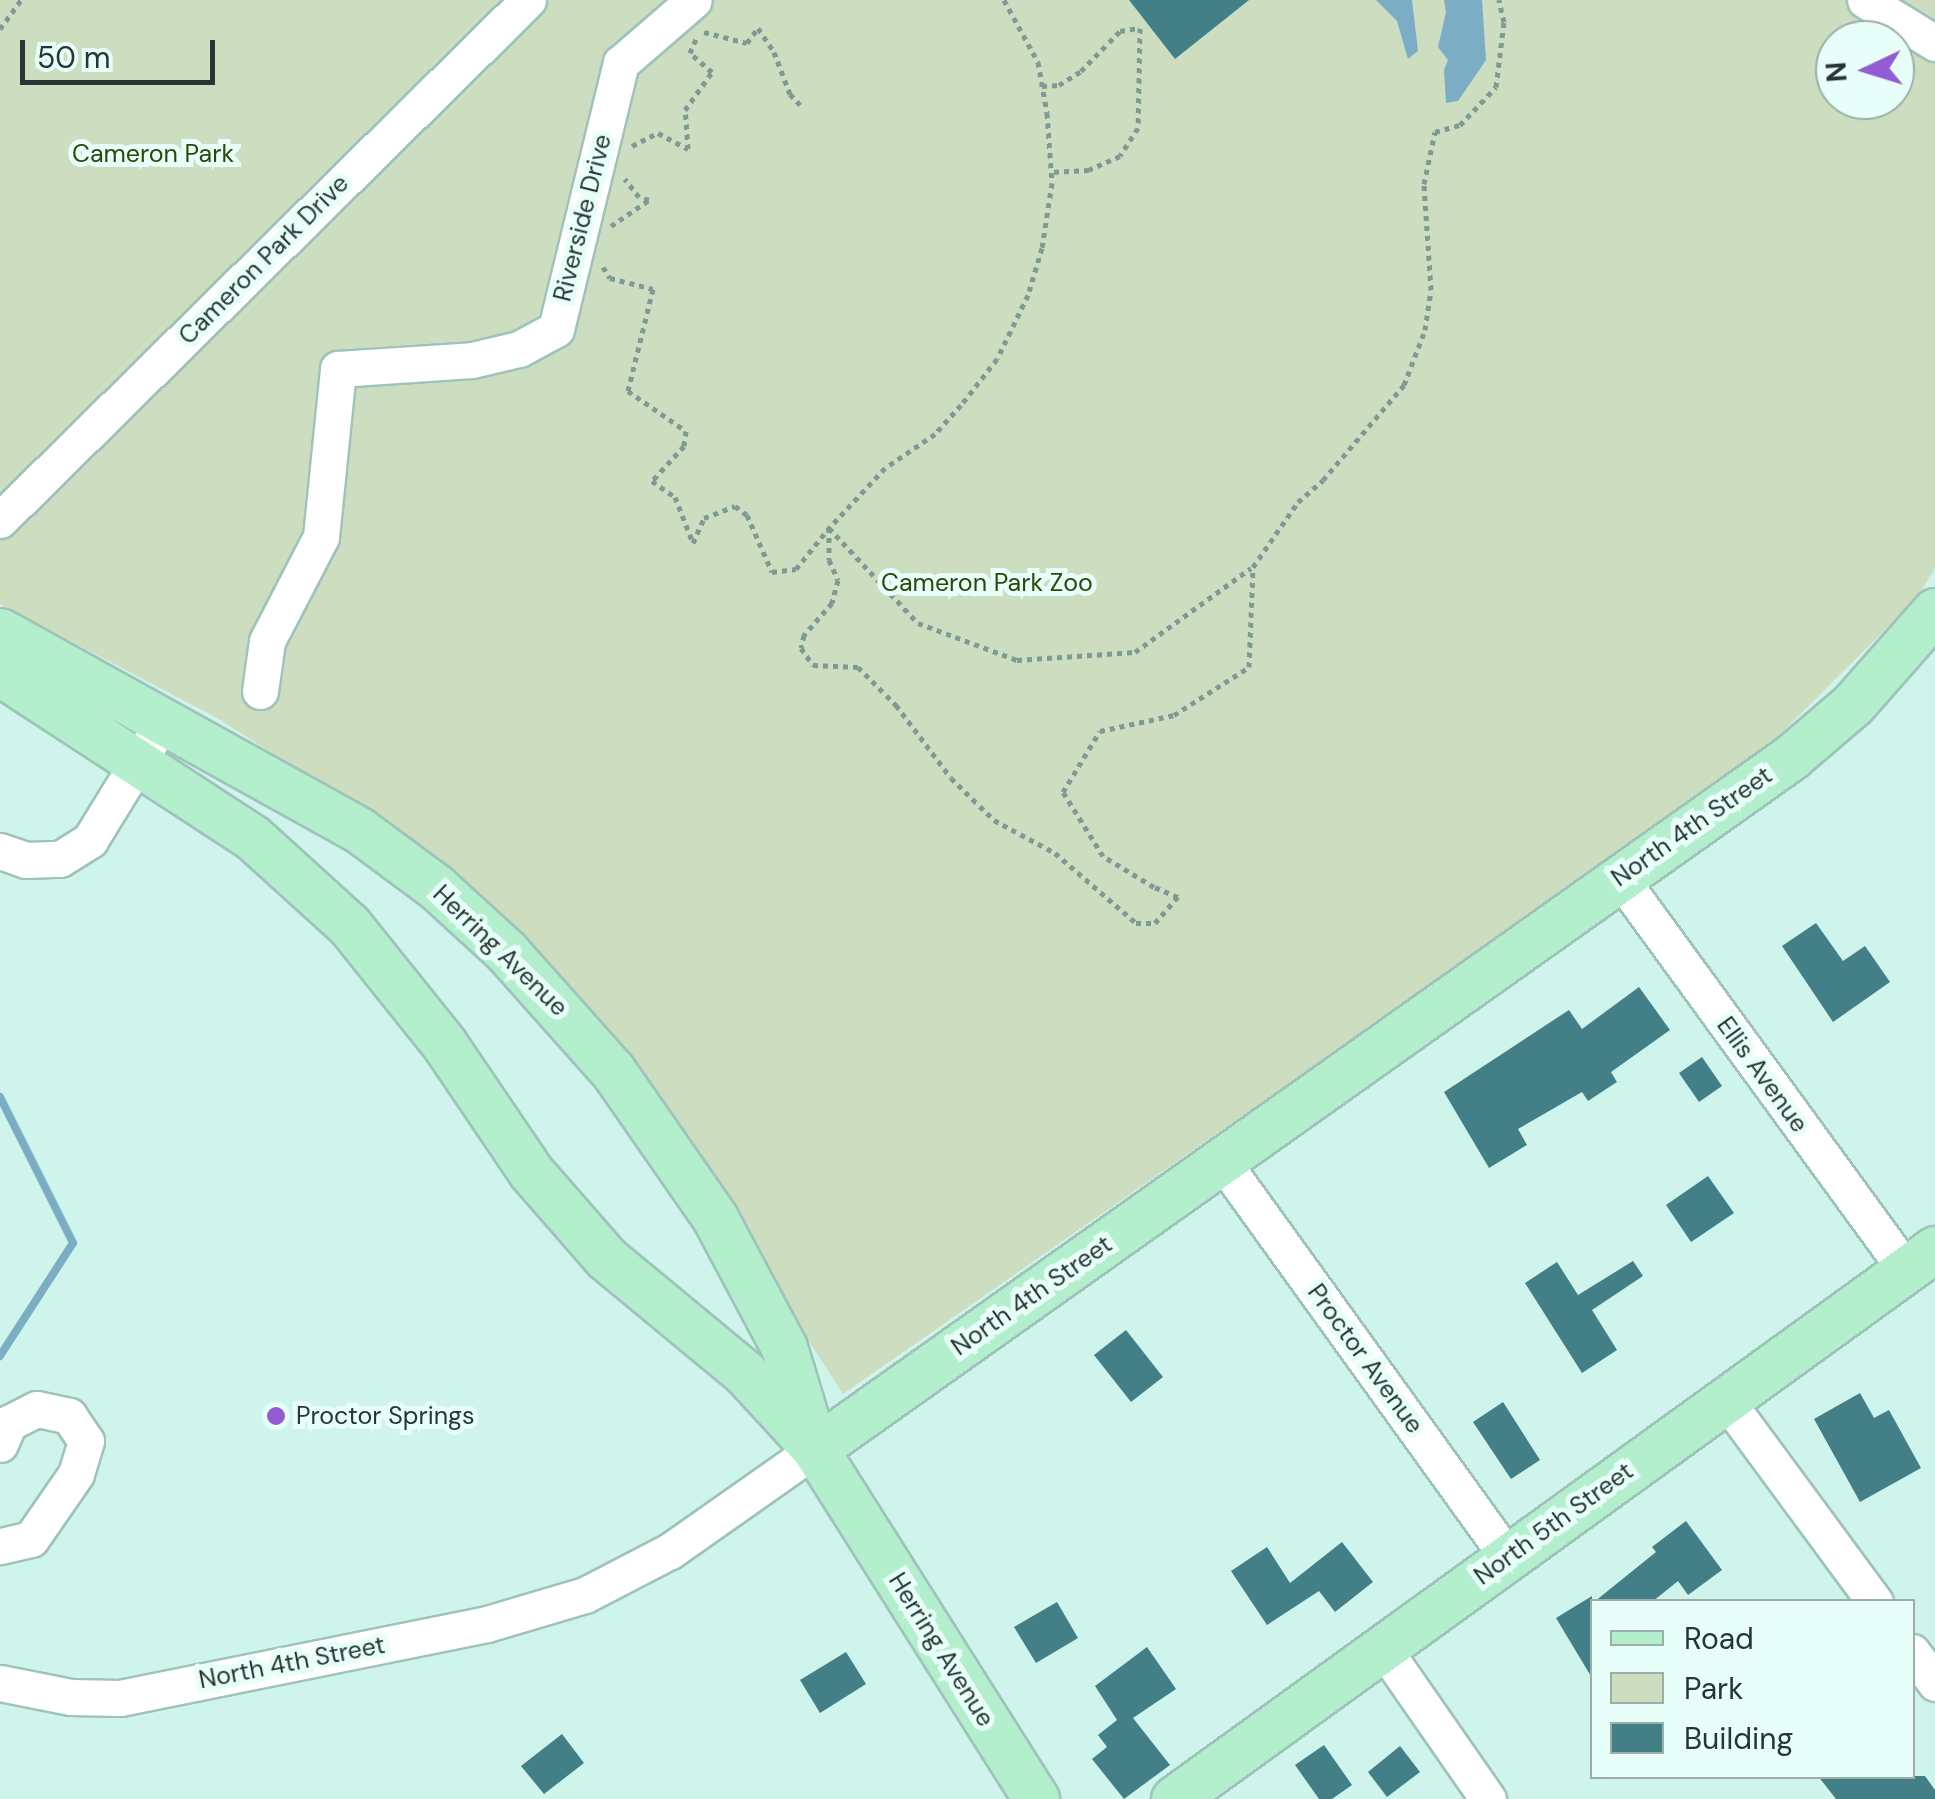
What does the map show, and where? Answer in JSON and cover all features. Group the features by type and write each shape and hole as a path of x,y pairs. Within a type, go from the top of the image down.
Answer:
{"main road":[{"name":"North 4th Street","path":"815,1449 1803,747 1853,704 1935,611"},
{"name":"Herring Avenue","path":"8,649 164,719 360,830 436,887 558,1004 613,1071 715,1218 784,1347 815,1449"},
{"name":"Herring Avenue","path":"8,649 138,764 254,838 349,926 445,1045 531,1172 606,1258 745,1374 815,1449 1036,1799"},
{"name":"North 5th Street","path":"1174,1799 1920,1260"}],"street":[{"name":"Cameron Park Drive","path":"0,520 528,0"},
{"name":"Riverside Drive","path":"260,691 267,642 321,537 338,369 472,360 520,349 556,329 621,63 694,0"},
{"path":"1865,0 1935,43"},
{"path":"0,852 26,860 60,859 90,840 164,719"},
{"name":"Ellis Avenue","path":"1620,878 1920,1260"},
{"name":"Proctor Avenue","path":"1222,1161 1508,1558"},
{"path":"1726,1400 1873,1599"},
{"path":"0,1444 9,1423 37,1409 68,1416 86,1442 76,1474 31,1539 0,1546"},
{"name":"North 4th Street","path":"0,1682 71,1697 120,1698 487,1624 585,1596 670,1552 815,1449"},
{"path":"1383,1648 1488,1799"},
{"path":"1915,1656 1935,1683"}],"path":[{"path":"0,28 22,0"},
{"path":"600,262 610,278 653,289 628,391 686,431 684,446 652,481 675,497 693,543 704,518 735,506 747,516 772,572 796,570 885,468 935,434 997,359 1032,280 1042,248 1051,172 1038,62 1004,0"},
{"path":"829,528 918,624 1017,660 1135,652 1252,567 1298,502 1324,480 1404,385 1425,330 1431,290 1424,184 1435,132 1460,125 1496,86 1504,22 1499,0"},
{"path":"628,155 644,136 658,133 688,149 685,110 712,72 690,53 699,33 711,31 726,40 747,43 758,28 774,52 790,94 802,107"},
{"path":"1042,86 1059,85 1081,71 1120,30 1140,28 1138,128 1120,156 1090,170 1051,172"},
{"path":"603,237 608,228 649,200 639,197 624,179 623,165"},
{"path":"829,528 829,560 838,580 832,603 804,636 801,648 814,666 858,667 896,705 952,778 994,820 1054,853 1136,923 1155,923 1178,896 1154,888 1103,856 1063,792 1082,753 1100,731 1174,716 1249,666 1252,567"}],"green space":[{"name":"Cameron Park","path":"0,0 527,0 0,520"},
{"name":"Cameron Park Zoo","path":"549,0 1935,0 1935,568 1917,598 1755,759 843,1394 603,1022 445,863 217,718 0,604 0,540"}],"water":[{"path":"1376,0 1412,0 1418,51 1408,59 1397,21"},
{"path":"1444,0 1482,0 1486,60 1458,101 1446,103 1444,70 1448,60 1438,47 1446,12"}],"building":[{"path":"1129,0 1249,0 1175,59"},
{"path":"1816,923 1843,961 1865,946 1890,982 1833,1022 1782,946"},
{"path":"1639,987 1670,1030 1611,1072 1617,1082 1588,1101 1582,1092 1518,1129 1527,1145 1489,1168 1444,1092 1569,1010 1582,1029"},
{"path":"1702,1057 1722,1086 1699,1102 1679,1073"},
{"path":"1708,1176 1734,1213 1691,1242 1666,1205"},
{"path":"1633,1261 1643,1276 1592,1310 1617,1350 1582,1373 1525,1283 1557,1262 1578,1295"},
{"path":"1126,1330 1163,1377 1131,1402 1094,1355"},
{"path":"1860,1393 1874,1418 1889,1410 1921,1468 1860,1502 1814,1419"},
{"path":"1503,1402 1540,1460 1511,1479 1473,1422"},
{"path":"1686,1521 1722,1570 1688,1595 1678,1581 1656,1599 1598,1599 1656,1552 1652,1547"},
{"path":"1342,1542 1373,1582 1335,1612 1319,1591 1267,1625 1231,1571 1267,1547 1290,1583"},
{"path":"1592,1596 1590,1675 1556,1618"},
{"path":"1057,1602 1078,1638 1036,1663 1014,1627"},
{"path":"1147,1647 1176,1689 1133,1718 1170,1765 1124,1799 1092,1759 1107,1747 1098,1735 1117,1720 1095,1686"},
{"path":"846,1652 866,1684 820,1713 800,1680"},
{"path":"562,1734 584,1763 544,1794 521,1766"},
{"path":"1324,1745 1352,1785 1332,1799 1319,1799 1295,1765"},
{"path":"1400,1746 1420,1772 1387,1797 1368,1772"},
{"path":"1925,1776 1935,1790 1935,1799 1836,1799 1820,1779"}],"waterway":[{"path":"0,1097 73,1243 0,1356"}],"place":[{"name":"Proctor Springs","path":"276,1416"}]}
